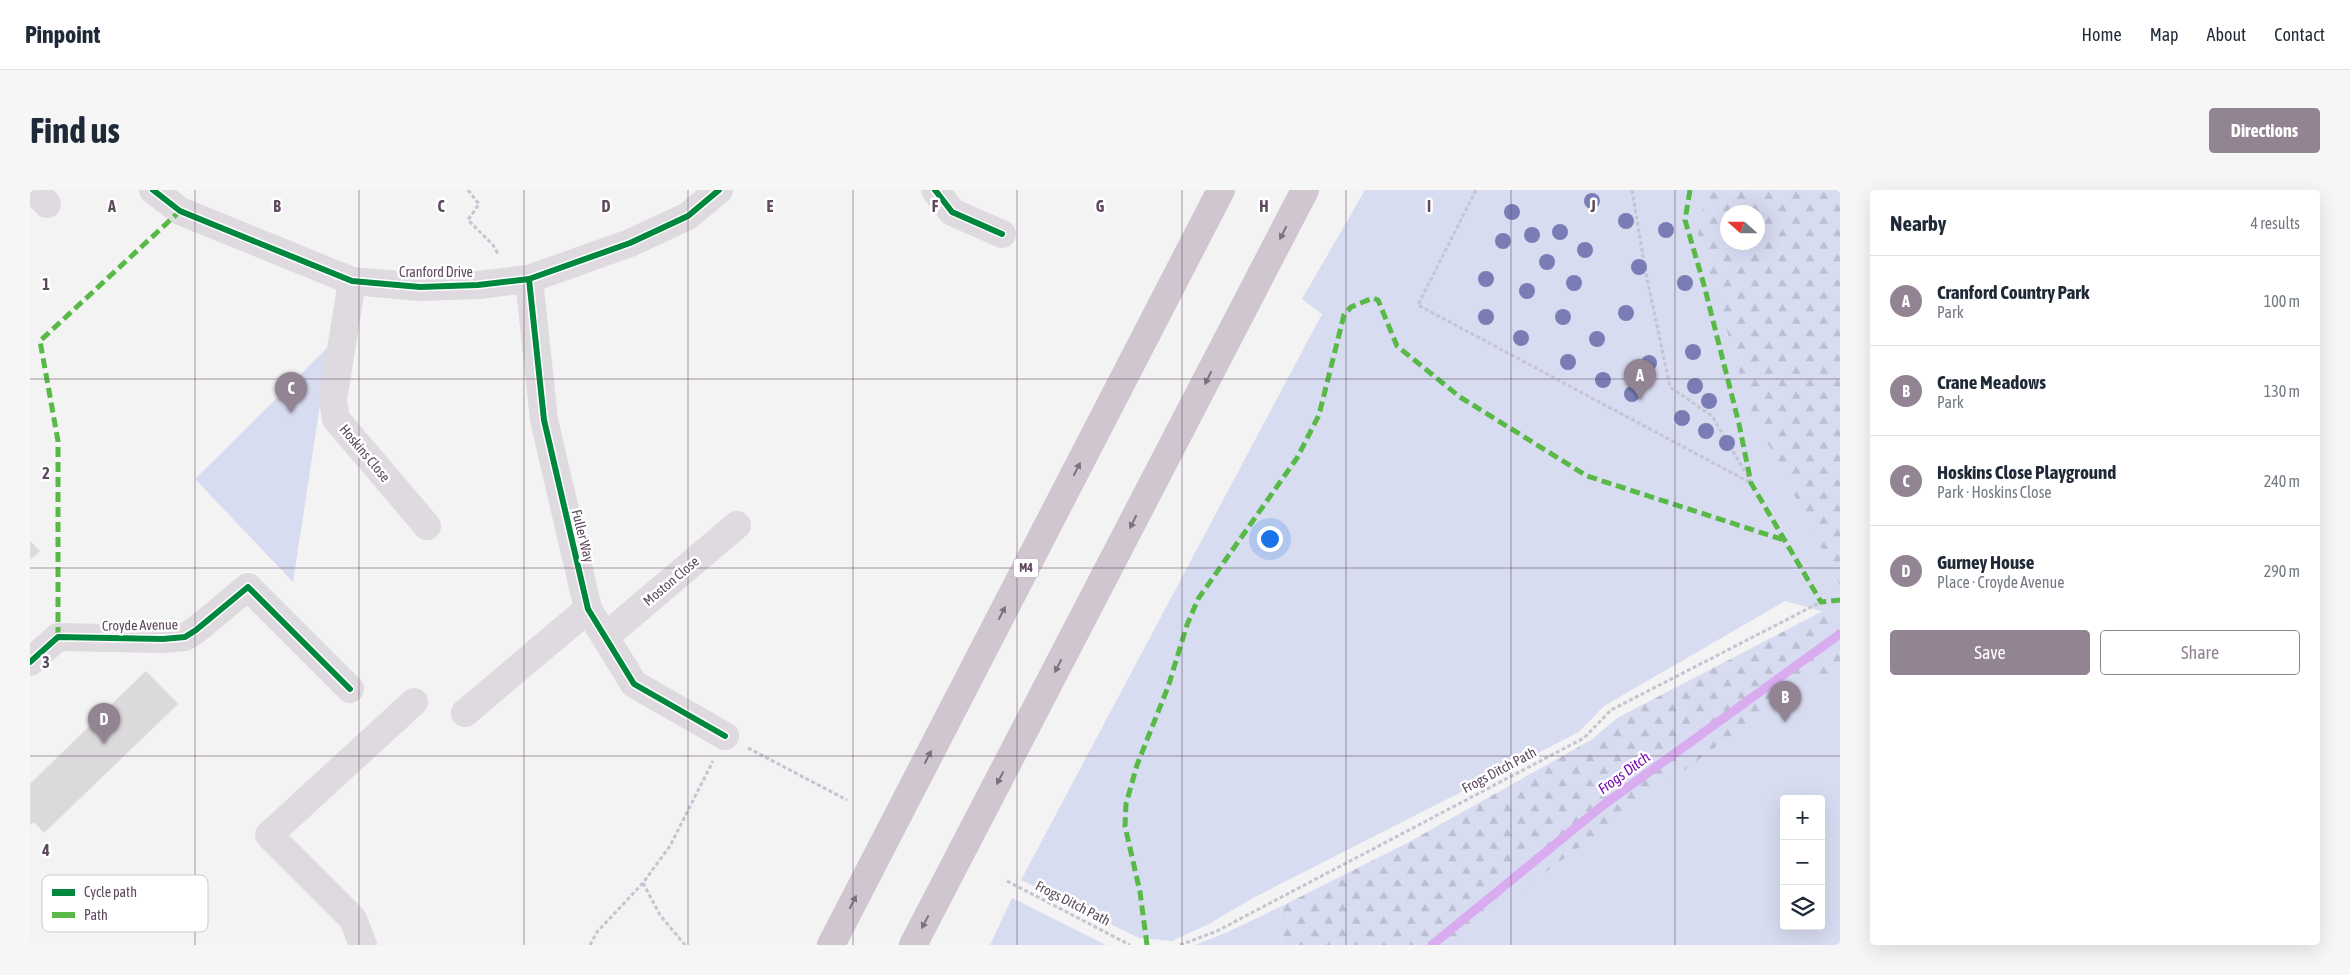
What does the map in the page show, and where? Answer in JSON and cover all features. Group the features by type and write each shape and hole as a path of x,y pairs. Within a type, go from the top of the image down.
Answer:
{"highway":[{"name":"M4","path":"831,945 1221,190"},
{"path":"913,945 1305,190"}],"street":[{"name":"Cranford Drive","path":"153,190 180,211 352,281 420,287 522,279 630,243 688,216 719,190"},
{"path":"935,190 952,212 1002,234"},
{"name":"Fuller Way","path":"522,279 544,420 588,609 634,684 725,736"},
{"name":"Hoskins Close","path":"352,281 333,400 336,419 427,526"},
{"name":"Moston Close","path":"605,637 737,526"},
{"name":"Croyde Avenue","path":"30,662 58,636 163,639 185,636 196,630 248,587 350,689"},
{"path":"465,713 588,609"},
{"path":"363,945 353,919 269,834 414,702"}],"path":[{"path":"468,190 479,204 468,220 522,279"},
{"path":"1476,190 1418,305 1751,483 1712,416 1670,387 1646,274 1632,190"},
{"path":"590,945 597,932 643,883 670,846 725,736 847,800"},
{"path":"643,883 660,915 685,945"}],"green space":[{"path":"1365,190 1840,190 1840,616 1785,601 1604,706 1579,732 1253,898 1209,924 1172,941 1139,938 1021,880 1322,314 1302,299"},
{"path":"1707,190 1840,190 1840,585 1750,408 1698,233"},
{"path":"329,346 293,582 195,479"},
{"path":"1823,611 1840,616 1840,677 1813,676 1537,878 1455,945 1283,945 1280,907 1409,842 1591,740 1617,718"},
{"path":"1840,645 1840,945 1441,945"},
{"path":"1012,898 1106,945 990,945"},
{"path":"1280,907 1283,945 1195,945 1228,932"}],"building":[{"path":"30,541 40,551 30,560"},
{"path":"146,671 178,704 44,833 34,822 30,825 30,784"}],"waterway":[{"name":"Frogs Ditch","path":"1432,945 1602,806 1840,634"}],"marked path":[{"path":"1690,190 1685,220 1704,285 1739,424 1751,483 1821,602 1840,600"},
{"path":"58,637 58,441 40,341 180,211"},
{"path":"1147,945 1140,892 1125,826 1126,804 1137,765 1168,687 1187,625 1198,599 1297,458 1319,415 1344,315 1351,307 1373,298 1378,300 1397,346 1460,397 1587,476 1784,540"}],"cycle path":[{"path":"153,190 180,211 352,281 420,287 478,285 529,279 630,243 688,216 719,190"},
{"path":"935,190 952,212 1002,234"},
{"path":"529,279 544,420 588,609 634,684 725,736"},
{"path":"30,662 58,637 163,639 185,637 248,587 350,689"}],"place":[{"name":"Cranford Country Park","path":"1640,400"},
{"name":"Hoskins Close Playground","path":"291,413"},
{"name":"Crane Meadows","path":"1785,722"},
{"name":"Gurney House","path":"104,744"}]}
